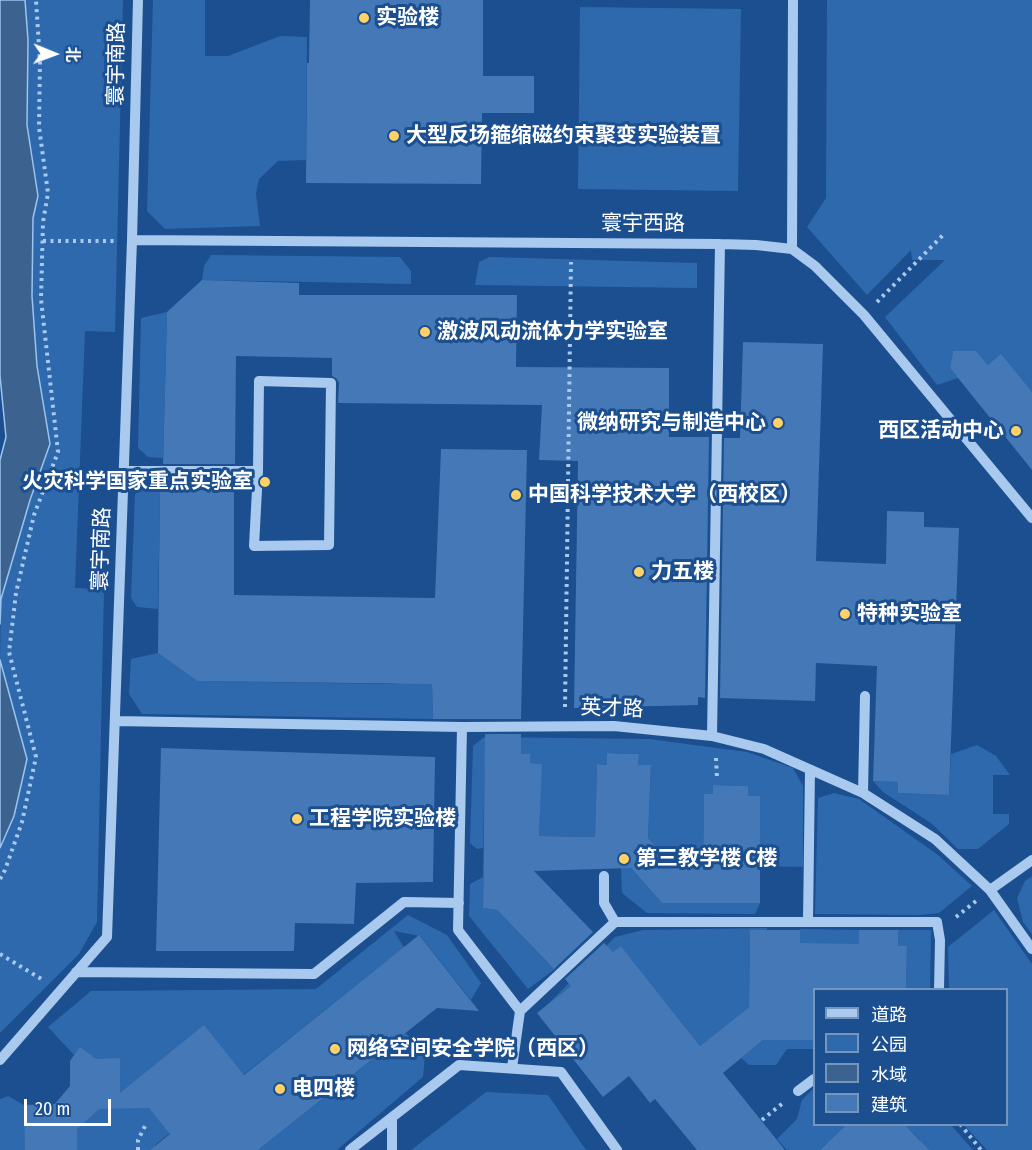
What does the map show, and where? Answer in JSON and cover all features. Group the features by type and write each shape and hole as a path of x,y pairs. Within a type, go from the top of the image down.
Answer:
{"street":[{"name":"寰宇南路","path":"0,1060 107,937 132,240 138,0"},
{"path":"793,0 792,249 815,266 864,315 1032,518"},
{"name":"寰宇西路","path":"132,240 720,244 792,249"},
{"path":"712,736 720,244"},
{"path":"259,381 331,383 329,545 254,546 258,471 259,381"},
{"path":"124,471 258,471"},
{"path":"863,793 865,696"},
{"name":"英才路","path":"115,721 462,727 614,726 712,736 764,749 863,793 935,839 990,890 1032,949"},
{"path":"462,727 458,930 520,1011"},
{"path":"808,921 810,770"},
{"path":"990,890 1032,860"},
{"path":"604,876 604,903 615,922"},
{"path":"76,972 314,974 404,902 459,903"},
{"path":"513,1068 520,1011 615,922 937,922 940,940 939,988"},
{"path":"350,1150 459,1065 561,1072 617,1150"},
{"path":"798,1091 813,1080"},
{"path":"392,1117 392,1150"}],"path":[{"path":"0,879 22,822 36,757 9,652 16,592 34,515 58,452 41,299 43,222 48,193 39,127 40,62 36,0"},
{"path":"864,315 944,234"},
{"path":"43,241 93,241"},
{"path":"564,726 571,243"},
{"path":"717,779 718,767"},
{"path":"938,932 990,890"},
{"path":"0,954 23,967"},
{"path":"762,1120 798,1091"},
{"path":"138,1150 138,1140 146,1124"},
{"path":"961,1126 981,1150"}],"green space":[{"path":"25,0 123,0 115,332 85,331 75,588 104,589 97,922 79,954 0,1033 0,849 14,816 27,759 0,660 1,599 49,444 37,366 32,296 33,218 38,196 27,125 28,40"},
{"path":"153,0 205,0 205,56 228,56 280,36 307,37 306,160 278,161 259,179 256,194 260,226 165,229 147,211"},
{"path":"827,0 1032,0 1032,392 988,365 976,351 953,352 950,368 958,378 937,385 885,317 945,260 912,260 911,250 867,295 807,227 826,198"},
{"path":"580,7 741,9 738,191 578,189"},
{"path":"211,255 400,257 411,271 411,284 202,280 204,266"},
{"path":"489,257 697,263 697,288 475,285 479,262"},
{"path":"167,312 163,458 148,457 138,448 141,318"},
{"path":"149,484 160,487 158,609 137,607 131,598 135,494"},
{"path":"158,653 197,681 391,684 418,681 432,684 433,719 142,714 129,694 131,659"},
{"path":"484,737 649,739 747,752 793,768 803,786 803,867 759,866 760,796 748,796 747,786 714,785 713,794 704,794 703,864 671,863 648,838 651,766 638,765 639,754 607,753 607,765 597,764 595,837 539,836 541,764 530,763 530,754 485,762 483,848 477,849 470,843 473,746"},
{"path":"977,745 996,756 1010,775 993,775 993,814 1009,814 1009,824 978,849 958,849 931,823 883,792 873,781 898,782 898,793 949,795 951,754"},
{"path":"834,793 859,799 938,855 972,886 939,913 920,915 815,914 818,798"},
{"path":"621,868 631,868 662,903 760,903 755,914 647,913 622,893"},
{"path":"1032,876 1032,934 1023,922 1017,898 1025,881"},
{"path":"483,877 483,908 497,910 550,965 556,959 555,969 528,989 469,916 470,884"},
{"path":"994,910 1032,964 1032,1150 987,1150 965,1126 1008,1126 1008,988 949,988 948,947"},
{"path":"408,915 447,935 481,983 471,1000 420,936 394,931 408,954 393,956 155,1145 158,1150 0,1150 0,1099 8,1096 24,1105 55,1104 70,1086 70,1061 74,1055 48,1027 91,991 316,989"},
{"path":"767,928 766,942 750,942 749,1007 700,1046 621,946 545,1007 615,937 643,930"},
{"path":"800,929 859,930 859,944 816,988 813,988 813,1008 808,1008 809,944 800,943"},
{"path":"898,930 931,930 930,988 906,988 907,947 898,946"},
{"path":"813,1024 813,1049 787,1049 776,1065 749,1065 741,1058 763,1040"},
{"path":"406,1033 425,1055 423,1077 337,1150 258,1150"},
{"path":"813,1089 813,1126 845,1126 820,1150 787,1150 777,1139 797,1119 802,1100"},
{"path":"486,1092 548,1095 586,1150 411,1150"},
{"path":"906,1126 952,1126 973,1150 924,1150 919,1139"}],"water":[{"path":"0,0 25,0 28,40 27,125 38,196 33,218 32,296 37,366 50,444 30,500 1,599 0,624 0,460 6,437 0,376"},
{"path":"0,660 27,759 14,816 0,848"}],"building":[{"name":"大型反场箍缩磁约束聚变实验装置","path":"310,0 483,0 483,76 534,76 534,113 482,113 481,184 306,183"},
{"path":"202,280 299,283 299,295 517,295 516,367 669,368 669,437 709,437 705,698 698,697 698,705 574,708 578,461 539,460 542,405 338,403 339,383 332,376 332,358 236,356 235,464 163,464 167,312"},
{"name":"特种实验室","path":"743,342 823,344 816,561 886,564 887,511 924,512 924,527 959,528 949,795 898,793 898,782 873,781 877,666 816,663 815,701 720,698 724,438 740,438"},
{"name":"西区活动中心","path":"953,351 976,351 988,365 1001,354 1032,392 1032,470 950,368"},
{"path":"441,449 527,450 521,719 433,719 432,684 197,681 158,653 160,487 163,487 163,478 234,478 234,595 435,598"},
{"name":"第三教学楼 C楼","path":"485,734 521,734 521,754 530,754 530,763 542,764 539,836 595,837 597,764 607,765 607,753 639,754 638,765 651,765 648,838 671,863 703,864 704,794 713,794 713,785 748,786 748,796 760,796 760,903 662,903 631,868 534,871 593,932 554,969 497,910 483,908"},
{"name":"工程学院实验楼","path":"161,748 435,757 433,882 356,883 354,924 295,923 294,951 156,951"},
{"path":"750,930 800,930 800,943 859,944 859,930 898,930 898,946 907,946 906,988 813,988 813,1040 763,1040 723,1073 785,1150 697,1150 655,1099 650,1103 629,1076 603,1097 537,1013 571,986 565,979 604,943 613,952 621,946 700,1046 749,1007"},
{"name":"电四楼","path":"419,935 479,1011 437,1008 258,1150 150,1150 170,1134 149,1108 99,1109 77,1129 77,1150 25,1150 24,1105 55,1104 70,1086 70,1061 80,1047 96,1059 120,1058 120,1093 204,1025 244,1075"},
{"path":"845,1126 906,1126 929,1150 820,1150"}],"place":[{"name":"实验楼","path":"364,18"},
{"name":"大型反场箍缩磁约束聚变实验装置","path":"394,136"},
{"name":"激波风动流体力学实验室","path":"425,332"},
{"name":"微纳研究与制造中心","path":"778,423"},
{"name":"西区活动中心","path":"1016,431"},
{"name":"火灾科学国家重点实验室","path":"265,482"},
{"name":"中国科学技术大学（西校区）","path":"516,495"},
{"name":"力五楼","path":"639,572"},
{"name":"特种实验室","path":"845,614"},
{"name":"工程学院实验楼","path":"297,819"},
{"name":"第三教学楼 C楼","path":"624,859"},
{"name":"网络空间安全学院（西区）","path":"335,1049"},
{"name":"电四楼","path":"280,1089"}]}
